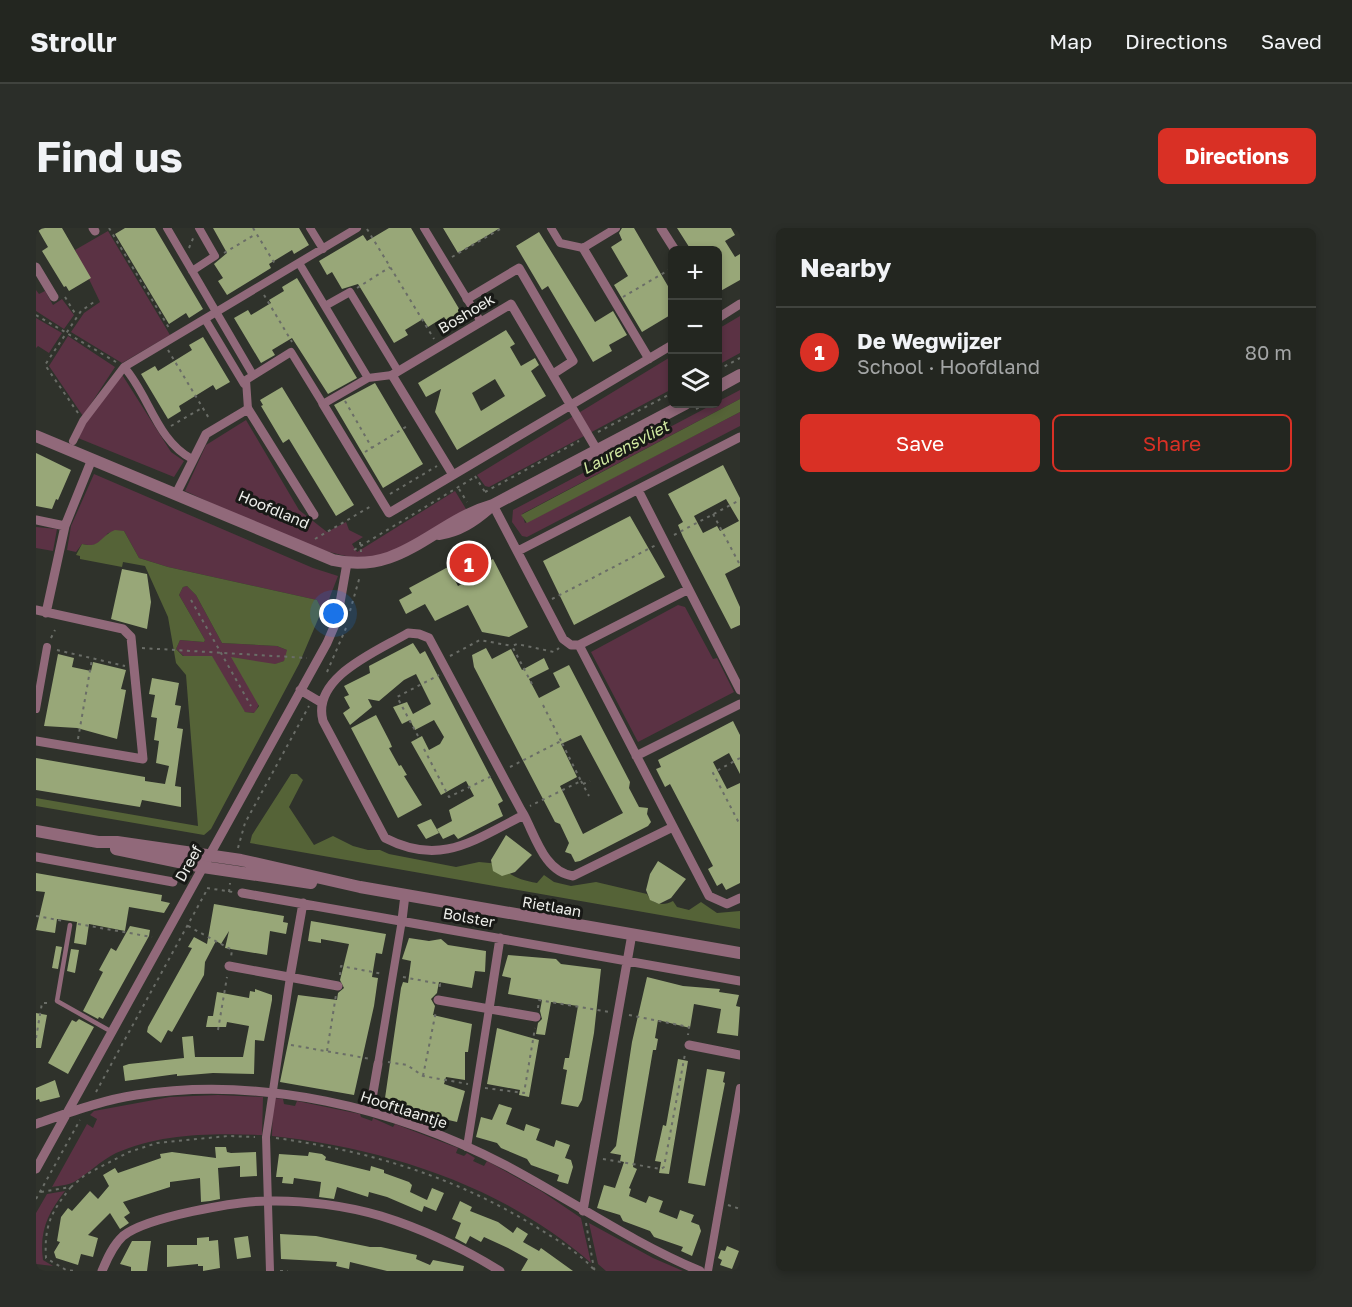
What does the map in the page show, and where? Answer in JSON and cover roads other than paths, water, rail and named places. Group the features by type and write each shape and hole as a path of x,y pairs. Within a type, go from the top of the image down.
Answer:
{"street":[{"path":"168,228 254,375"},
{"path":"192,271 215,256 198,228"},
{"path":"310,228 322,249"},
{"path":"73,441 83,421 123,367 357,228"},
{"path":"424,228 481,322"},
{"path":"550,228 560,243 583,248 616,228"},
{"path":"661,228 672,246"},
{"path":"583,248 649,359"},
{"path":"299,263 368,378"},
{"path":"36,267 54,297"},
{"path":"467,299 519,268 573,361 553,374"},
{"path":"325,306 350,292 419,420 453,476"},
{"name":"Boshoek","path":"395,373 511,304 597,450"},
{"path":"722,315 740,304"},
{"path":"205,319 244,384 248,409 252,411 314,515"},
{"path":"244,384 254,375 291,352 389,513 668,347"},
{"path":"123,367 175,448 192,459"},
{"path":"323,404 368,378 395,373"},
{"path":"722,384 740,375"},
{"name":"Hoofdland","path":"36,436 333,560 347,564 361,564 383,561 438,534 448,524 472,511 493,505 677,408"},
{"path":"176,494 200,442 214,428 248,409"},
{"path":"518,551 739,438"},
{"path":"46,613 65,526 92,459"},
{"path":"638,490 740,690"},
{"path":"493,505 567,641 579,645 709,896 727,904 740,898"},
{"path":"36,520 65,526"},
{"name":"Dreef","path":"36,1169 333,631 347,564"},
{"path":"579,645 687,590"},
{"path":"36,610 123,629 131,638 143,759 36,741"},
{"path":"318,700 338,675 346,669 408,633 419,634 429,638 550,866 561,875 573,876 673,827"},
{"path":"36,709 47,647"},
{"path":"300,690 318,700 323,721 385,838 395,844 443,852 456,849 524,815"},
{"path":"636,756 740,704"},
{"name":"Rietlaan","path":"36,831 98,842 117,842 209,854 360,887 740,953"},
{"name":"Rietlaan","path":"98,842 116,849 232,872 360,887"},
{"path":"36,857 173,882"},
{"name":"Bolster","path":"242,893 740,981"},
{"path":"370,1110 394,976 405,895"},
{"path":"270,1271 266,1137 271,1092 303,903"},
{"path":"584,1211 632,934"},
{"path":"467,1147 500,938"},
{"path":"229,966 338,986"},
{"path":"438,1000 536,1017"},
{"path":"689,1045 740,1055"},
{"path":"708,1271 740,1088"},
{"name":"Hooftlaantje","path":"36,1124 135,1095 195,1089 271,1092 370,1110 467,1147 540,1184 628,1237 700,1271"},
{"path":"102,1271 109,1255 122,1237 138,1228 184,1213 267,1201 319,1205 378,1215 472,1253 500,1271"}],"lane":[{"path":"70,925 57,1001 112,1032"}],"place":[{"name":"De Wegwijzer","path":"469,563"}],"water label":[{"name":"Laurensvliet","path":"625,447"}]}
